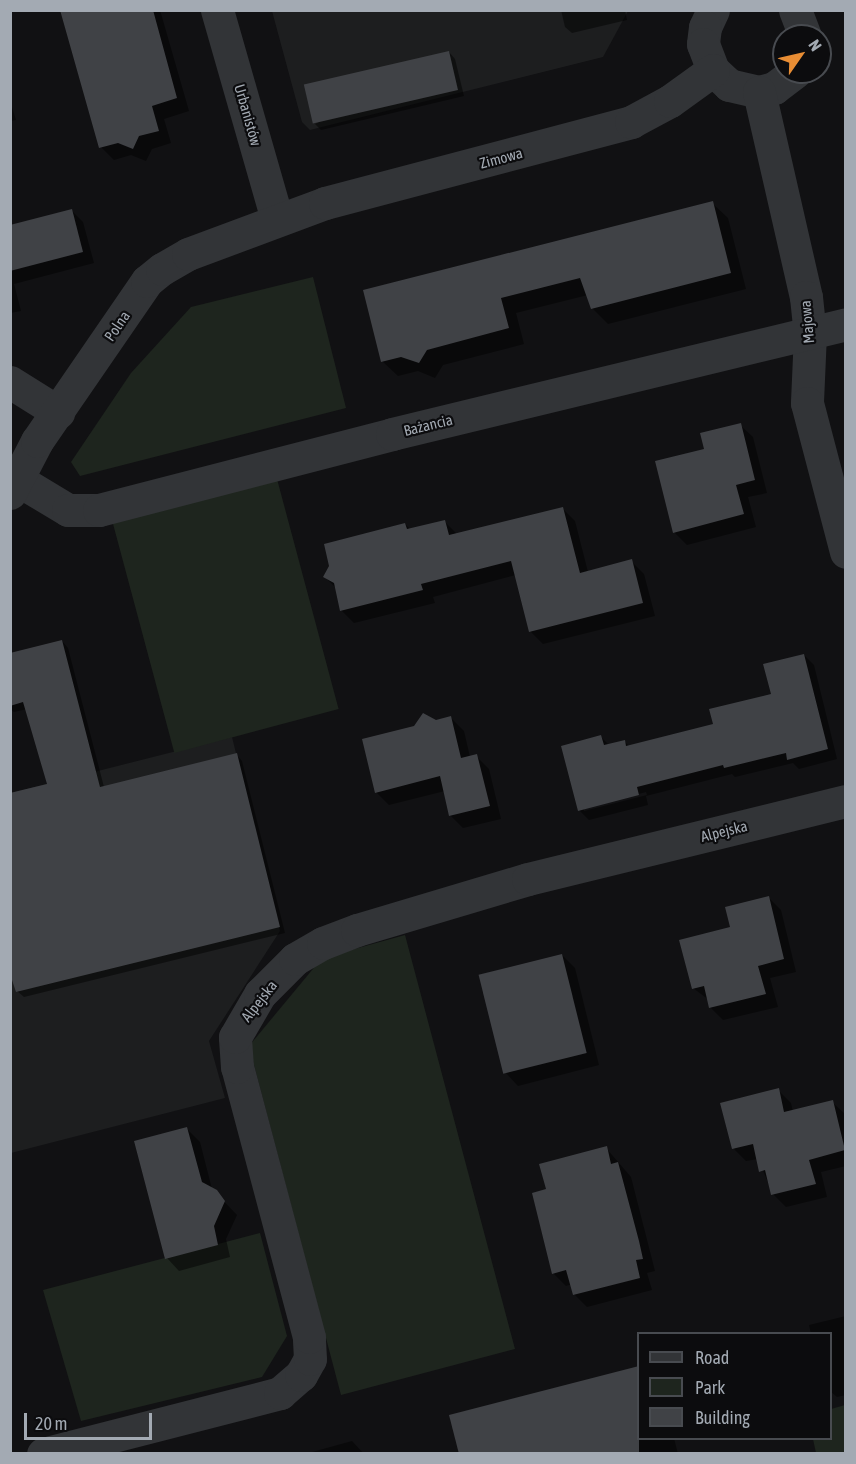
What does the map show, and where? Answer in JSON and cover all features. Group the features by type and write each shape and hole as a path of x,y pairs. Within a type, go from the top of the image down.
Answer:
{"street":[{"name":"Urbanistów","path":"217,10 277,219"},
{"path":"713,10 705,27 703,44 712,70 729,86 759,92 779,84"},
{"name":"Zimowa","path":"277,219 631,122 670,101 712,70"},
{"name":"Majowa","path":"759,92 806,297 810,333 807,403 846,552"},
{"name":"Polna","path":"14,487 37,441 147,281 188,254 277,219"},
{"name":"Bażancia","path":"14,487 68,510 99,510 403,431 846,324"},
{"path":"10,382 58,412"},
{"name":"Alpejska","path":"43,1454 280,1393 301,1375 310,1359 309,1337 237,1067 235,1037 260,994 295,959 323,943 357,930 528,879 846,801"}],"shaded area":[{"path":"272,11 628,11 603,57 310,130 302,122"},
{"path":"232,737 280,931 209,1041 225,1098 11,1153 11,793"}],"green space":[{"path":"313,277 346,408 80,476 71,462 131,373 191,307"},
{"path":"277,479 339,709 174,753 113,523"},
{"path":"405,935 515,1349 341,1395 249,1046 322,958"},
{"path":"260,1233 287,1336 262,1377 81,1421 43,1290"},
{"path":"845,1405 845,1453 816,1453 813,1440 832,1440 832,1409"}],"building":[{"path":"60,10 153,10 177,98 152,106 159,131 139,136 133,149 118,143 99,148"},
{"path":"449,51 458,90 313,123 304,85"},
{"path":"713,201 731,273 591,309 580,278 501,298 509,328 427,350 419,363 401,357 381,362 363,290"},
{"path":"72,209 83,252 10,271 10,225"},
{"path":"741,423 755,480 736,485 744,514 673,533 655,461 704,449 700,433"},
{"path":"563,507 580,573 632,559 643,603 529,632 511,561 421,584 423,590 340,611 334,583 323,577 329,566 324,544 405,523 407,529 445,520 449,535"},
{"path":"62,640 100,787 237,753 280,927 16,992 10,974 10,793 47,784 23,702 10,706 10,653"},
{"path":"804,654 828,749 787,760 786,753 724,768 723,765 637,787 639,795 578,811 561,746 601,735 604,745 625,740 626,746 713,724 709,709 771,694 763,664"},
{"path":"423,713 436,720 451,716 461,758 477,754 490,806 449,816 440,776 375,793 362,739 414,726"},
{"path":"769,896 784,959 758,966 766,994 709,1008 704,986 692,989 679,940 730,927 725,907"},
{"path":"562,954 587,1053 503,1074 479,975"},
{"path":"779,1088 784,1112 833,1100 845,1150 809,1160 816,1184 771,1195 765,1170 759,1172 753,1144 732,1149 720,1103"},
{"path":"187,1127 202,1182 217,1190 225,1201 214,1226 218,1245 165,1259 134,1141"},
{"path":"607,1146 611,1164 618,1162 639,1241 643,1259 636,1260 640,1278 573,1295 566,1270 552,1274 532,1193 546,1189 539,1164"},
{"path":"637,1367 639,1454 459,1454 449,1415"}]}
